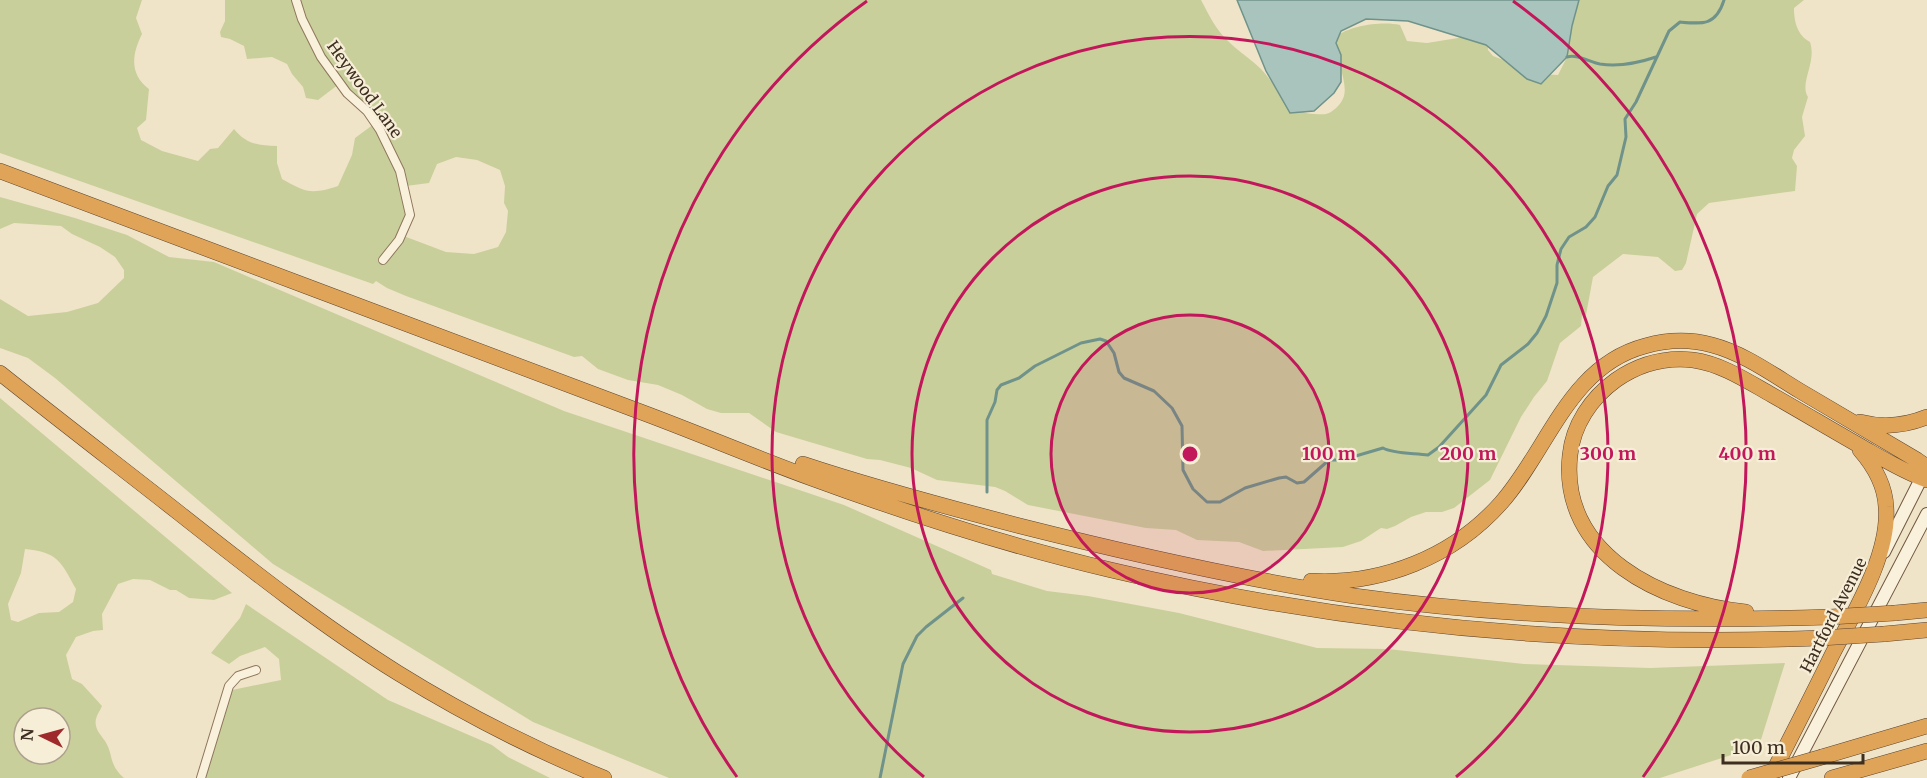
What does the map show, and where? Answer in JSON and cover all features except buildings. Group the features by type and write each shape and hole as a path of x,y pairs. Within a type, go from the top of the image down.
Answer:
{"highway":[{"path":"0,171 690,430 806,476 957,527 1110,570 1231,596 1377,619 1535,635 1683,640 1820,638 1927,630"},
{"path":"1189,567 1329,582 1379,576 1427,558 1468,534 1502,502 1521,478 1574,396 1590,378 1618,357 1651,344 1686,341 1721,348 1754,363 1917,460 1925,475"},
{"path":"1830,617 1759,613 1708,606 1674,596 1645,582 1608,556 1589,534 1579,517 1572,497 1569,467 1570,451 1578,426 1596,399 1610,385 1645,365 1664,361 1696,361 1725,369 1894,466 1925,475"},
{"path":"0,373 247,566 342,636 437,696 532,746 604,778"},
{"path":"1842,416 1868,424 1885,426 1910,423 1927,417"},
{"path":"690,430 918,499 1089,544 1189,567 1356,596 1526,614 1663,620 1830,617 1927,610"},
{"path":"1844,436 1860,450 1875,469 1885,498 1886,525 1872,578"},
{"name":"Hartford Avenue","path":"1770,778 1872,578"},
{"path":"1749,778 1927,726"},
{"path":"532,746 580,778"},
{"path":"1832,778 1927,751"}],"main road":[{"name":"Hartford Avenue","path":"1872,578 1925,475"},
{"path":"1789,778 1927,514"}],"street":[{"name":"Heywood Lane","path":"296,0 302,19 321,57 338,81 367,111 380,130 394,155 402,177 410,215 399,240 383,260"},
{"path":"201,778 229,686 238,676 256,670"}],"green space":[{"path":"0,0 142,0 136,18 142,34 134,63 138,77 149,89 146,120 137,128 141,140 162,151 198,161 210,149 218,148 234,129 243,138 253,143 277,146 277,163 282,179 308,191 321,191 338,186 352,155 355,138 374,124 339,84 318,100 306,98 303,87 287,64 272,57 247,59 244,46 221,37 220,32 225,21 225,0 1201,0 1224,37 1261,69 1290,104 1306,113 1321,114 1334,110 1344,96 1336,37 1349,30 1367,25 1400,25 1407,41 1427,43 1464,37 1487,37 1488,50 1493,56 1540,74 1558,75 1567,57 1579,0 1804,0 1794,8 1795,18 1799,32 1810,42 1812,50 1805,85 1808,97 1802,117 1805,136 1794,150 1792,158 1797,166 1795,191 1709,203 1697,214 1686,263 1682,270 1675,271 1658,257 1623,254 1593,277 1586,315 1582,315 1581,326 1560,343 1547,381 1521,417 1490,480 1454,508 1442,512 1426,512 1411,517 1387,529 1381,528 1361,541 1343,547 1263,551 1239,542 1197,540 1176,530 1146,528 1028,505 995,487 937,480 911,468 867,459 776,432 749,413 721,413 707,409 658,385 628,380 598,369 582,356 574,357 406,296 376,281 373,284 0,153","holes":["456,157 477,160 500,170 505,186 504,203 508,211 506,232 498,247 474,254 446,252 401,235 409,213 406,186 429,183 437,164"]},
{"path":"0,197 127,235 169,257 214,262 564,411 844,505 991,570 992,574 1047,591 1088,596 1179,613 1317,648 1388,649 1524,664 1650,668 1785,663 1759,746 1660,778 669,778 533,722 273,564 55,378 28,358 0,348 0,299 28,316 67,312 98,303 124,278 124,270 115,257 61,226 14,223 0,229"},
{"path":"0,398 232,593 214,600 189,598 176,590 170,590 150,580 133,579 118,584 102,614 103,630 76,637 66,655 72,679 82,684 102,706 96,719 97,728 108,746 113,764 124,778 0,778","holes":["25,549 52,556 62,565 76,589 73,602 59,612 39,613 18,622 11,620 8,604 21,573"]},
{"path":"246,604 388,700 492,745 508,757 550,778 200,778 232,690 281,680 279,659 265,647 240,656 229,664 211,653 240,618"}],"water":[{"path":"1237,0 1579,0 1567,57 1541,84 1527,79 1486,45 1408,21 1366,19 1341,31 1336,43 1341,55 1341,82 1334,93 1314,111 1290,113 1266,71"}],"waterway":[{"path":"987,492 987,420 995,402 997,390 1001,385 1019,378 1035,366 1081,343 1100,339 1106,341 1114,353 1119,372 1124,378 1154,391 1172,408 1182,426 1183,470 1193,489 1207,502 1220,502 1245,488 1279,478 1286,477 1297,483 1304,482 1329,460 1342,460 1383,448 1428,455 1439,447 1486,395 1501,365 1528,344 1537,333 1546,316 1557,283 1557,265 1561,249 1569,237 1586,227 1595,217 1608,186 1617,175 1626,137 1625,119 1636,102 1669,31 1680,22 1707,22 1717,15 1724,0"},
{"path":"1567,57 1614,65 1635,63 1656,57"},
{"path":"880,778 903,664 917,636 963,598"}]}
